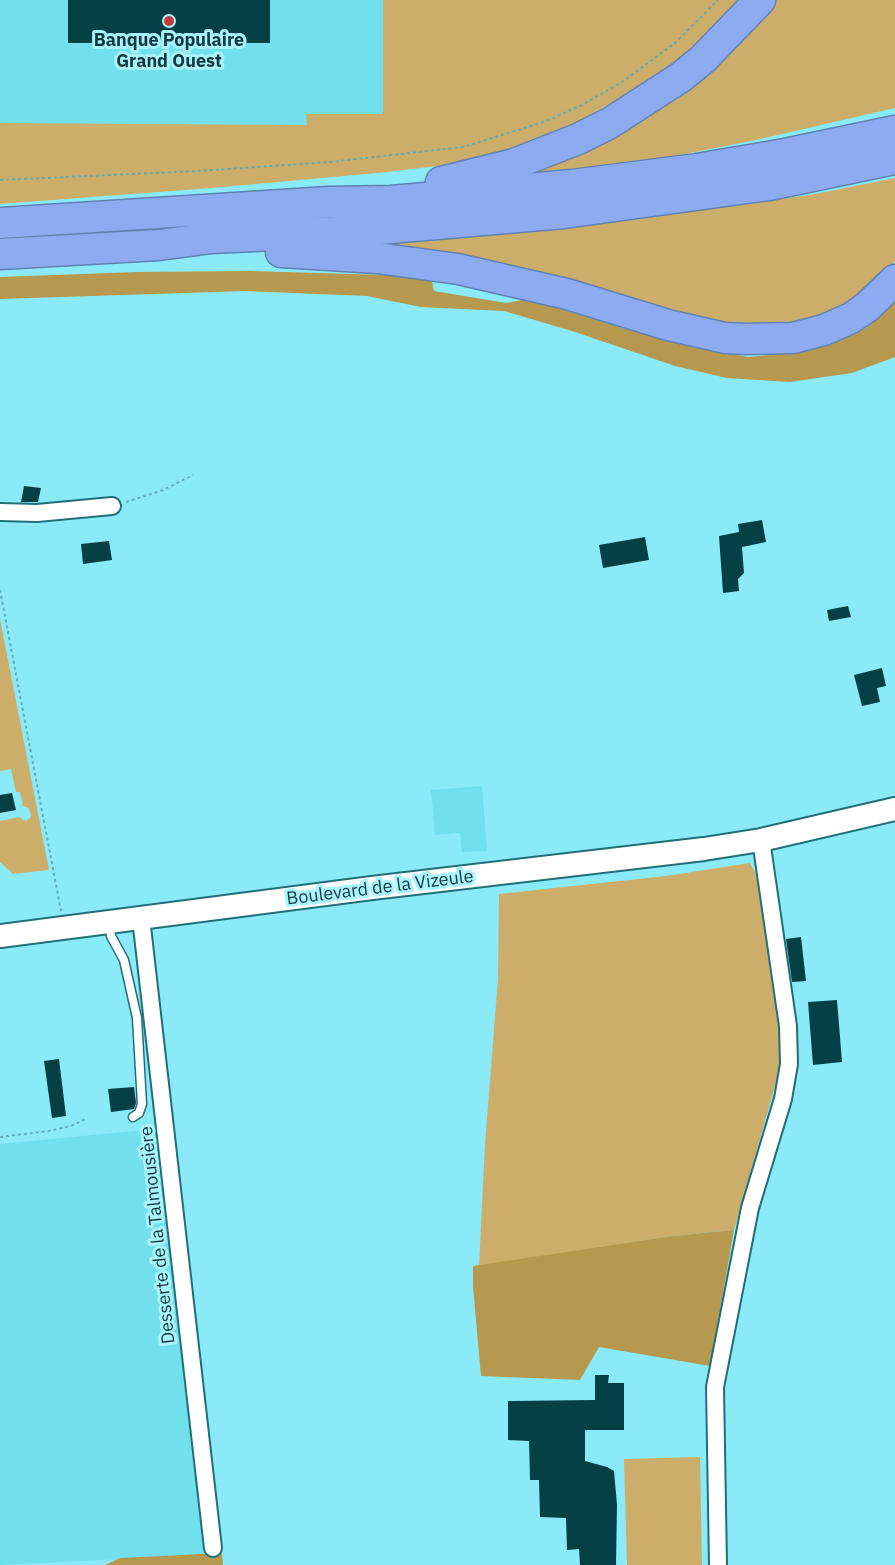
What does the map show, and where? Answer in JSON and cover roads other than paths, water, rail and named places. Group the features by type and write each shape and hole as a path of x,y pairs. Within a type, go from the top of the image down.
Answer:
{"highway":[{"path":"328,202 473,175 514,164 578,139 610,123 681,77 703,59 760,0"},
{"path":"697,169 895,119"},
{"path":"0,223 328,202 391,201 572,185 697,169 785,154 895,131"},
{"path":"0,254 159,245 212,238 356,231 564,213 769,184 895,159"},
{"path":"159,245 213,252 310,253 377,258 448,267 526,283 697,332 746,339 793,339 824,330 867,307 895,280"}],"main road":[{"name":"Boulevard de la Vizeule","path":"0,936 372,888 652,856 761,840 895,809"}],"street":[{"path":"0,512 37,513 112,506"},
{"path":"718,1565 715,1387 747,1217 783,1099 789,1064 788,1026 761,840"},
{"name":"Desserte de la Talmousière","path":"141,918 213,1548"}],"lane":[{"path":"108,922 111,936 124,960 137,1018 142,1104 139,1113 133,1117"}],"place":[{"name":"Banque Populaire Grand Ouest","path":"169,21"}]}
